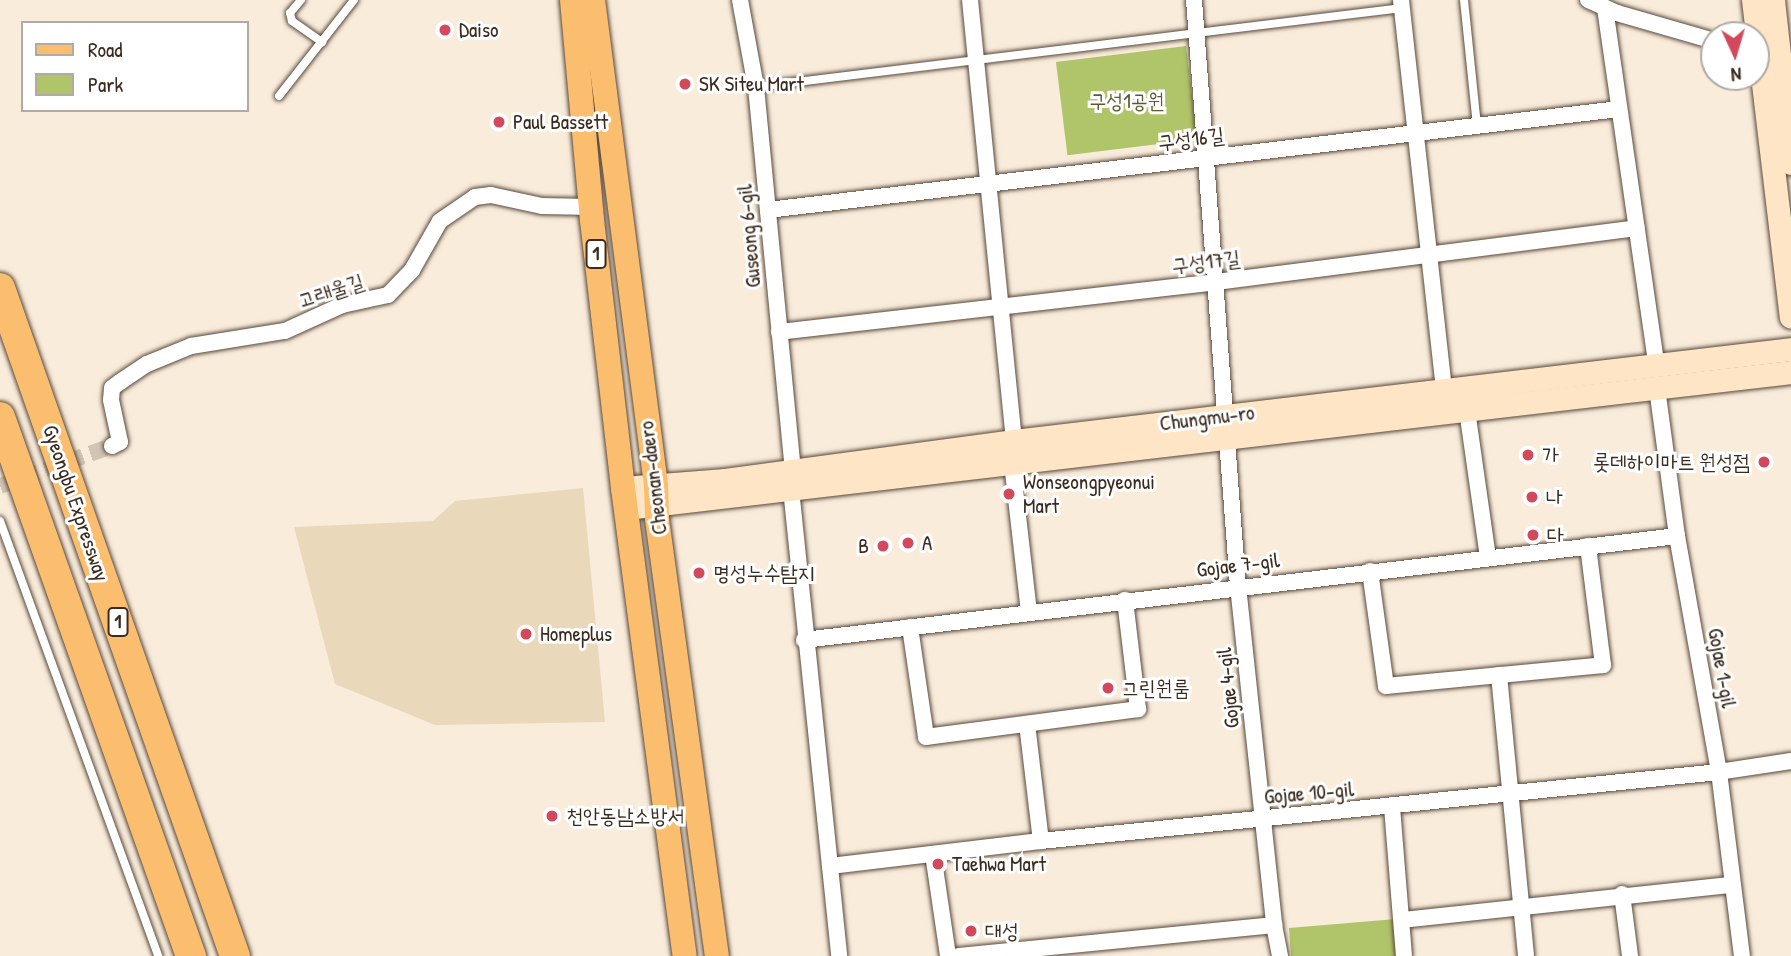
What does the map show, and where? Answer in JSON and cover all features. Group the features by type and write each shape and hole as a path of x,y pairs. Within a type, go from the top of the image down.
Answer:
{"highway":[{"name":"Gyeongbu Expressway","path":"0,288 235,956"},
{"name":"Gyeongbu Expressway","path":"0,417 191,956"}],"main road":[{"name":"Cheonan-daero","path":"572,0 591,207 624,498 685,956"},
{"name":"Cheonan-daero","path":"593,0 717,956"},
{"path":"1754,0 1760,21"},
{"path":"1770,38 1773,0"},
{"path":"1770,55 1791,163"},
{"path":"1770,62 1791,317"},
{"name":"Chungmu-ro","path":"1227,426 1467,410 1657,378 1791,349"},
{"name":"Chungmu-ro","path":"624,498 1227,426 1444,391 1791,372"}],"street":[{"name":"Guseong 6-gil","path":"740,0 756,88 804,640 839,956"},
{"path":"970,0 1029,612"},
{"name":"Gojae 4-gil","path":"1194,0 1238,586 1274,925 1280,956"},
{"path":"1588,0 1605,8 1700,38"},
{"path":"1401,4 1444,391"},
{"name":"Gojae 1-gil","path":"1605,8 1677,536 1719,772 1731,885 1742,956"},
{"name":"구성16길","path":"768,209 1619,109"},
{"name":"고래울길","path":"112,446 120,442 111,401 112,388 120,382 147,364 191,346 285,331 342,305 388,295 412,270 440,221 475,197 491,195 542,206 591,207"},
{"name":"구성17길","path":"779,332 1216,282 1636,228"},
{"path":"1467,410 1489,558"},
{"name":"Gojae 7-gil","path":"804,640 1238,586 1677,536"},
{"path":"1370,571 1386,686 1602,665 1588,546"},
{"path":"910,627 926,737 1138,709 1125,600"},
{"path":"1499,675 1513,794 1526,956"},
{"path":"1027,724 1041,841"},
{"name":"Gojae 10-gil","path":"830,866 1041,841 1719,772 1791,761"},
{"path":"1392,807 1404,956"},
{"path":"933,853 948,956"},
{"path":"1402,920 1622,894 1731,885"},
{"path":"1622,894 1630,956"},
{"path":"959,956 1274,925"},
{"path":"1140,939 1145,956"}],"lane":[{"path":"300,0 290,13 292,21 322,42"},
{"path":"279,96 354,0"},
{"path":"1464,0 1477,126"},
{"path":"756,88 1197,34 1401,4"},
{"path":"0,521 158,956"}],"shaded area":[{"path":"583,488 605,722 435,725 335,684 294,527 433,521 455,501"}],"green space":[{"name":"구성1공원","path":"1186,46 1197,139 1067,155 1056,62"},
{"path":"1396,919 1399,956 1291,956 1289,928"}],"tunnel":[{"path":"0,486 112,446"}],"place":[{"name":"Daiso","path":"445,30"},
{"name":"SK Siteu Mart","path":"685,84"},
{"name":"Paul Bassett","path":"499,122"},
{"name":"가","path":"1528,455"},
{"name":"롯데하이마트 원성점","path":"1764,462"},
{"name":"Wonseongpyeonui Mart","path":"1009,494"},
{"name":"나","path":"1532,497"},
{"name":"다","path":"1533,535"},
{"name":"A","path":"908,543"},
{"name":"B","path":"883,546"},
{"name":"명성누수탐지","path":"699,573"},
{"name":"Homeplus","path":"526,634"},
{"name":"그린원룸","path":"1108,688"},
{"name":"천안동남소방서","path":"552,816"},
{"name":"Taehwa Mart","path":"938,864"},
{"name":"대성","path":"971,931"}]}
